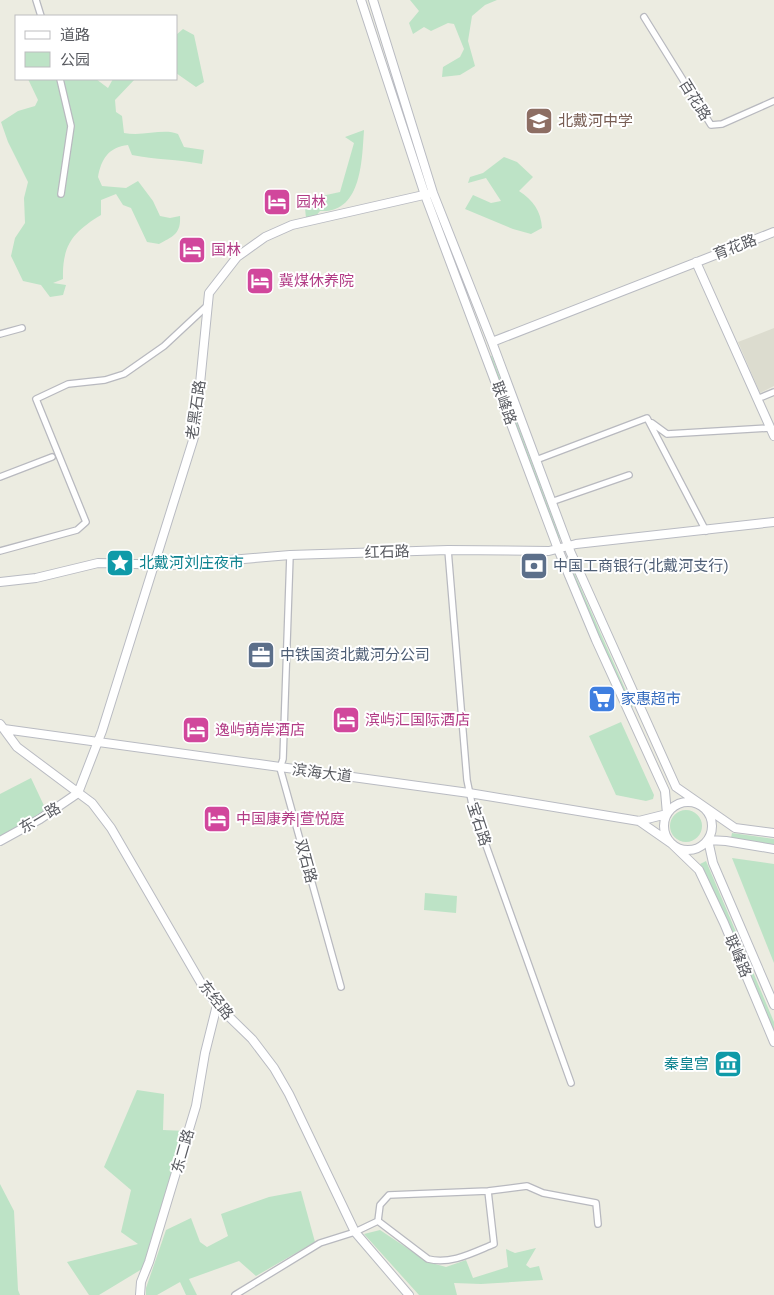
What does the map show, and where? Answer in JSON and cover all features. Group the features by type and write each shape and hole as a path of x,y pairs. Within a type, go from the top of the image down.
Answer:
{"main road":[{"name":"联峰路","path":"361,0 482,345 558,549 596,640 666,791 667,814"},
{"name":"联峰路","path":"373,0 429,194 492,342 568,546 676,787 701,805"},
{"name":"老黑石路","path":"78,793 97,743 195,434 209,293 237,257 265,237 292,224 429,194"},
{"name":"育花路","path":"492,342 774,232"},
{"path":"696,262 774,436"},
{"name":"红石路","path":"0,582 36,578 98,563 152,565 290,555 448,550 549,551 568,546 774,522"},
{"name":"滨海大道","path":"2,726 97,743 469,793 639,821"},
{"name":"东经路","path":"2,726 17,747 92,803 110,828 201,983 217,1005 252,1039 274,1068 290,1094 354,1232 409,1295"},
{"name":"东一路","path":"0,841 40,819 78,793"},
{"path":"639,821 667,814 678,804 694,802 735,828 774,833"},
{"path":"639,821 679,848 695,849 708,840 712,825 707,810 701,805"},
{"path":"667,814 665,830 672,844"},
{"name":"联峰路","path":"708,840 713,863 774,1005"},
{"path":"708,840 774,849"},
{"name":"联峰路","path":"672,844 699,870 724,922 774,1042"},
{"name":"东二路","path":"140,1295 141,1282 152,1253 196,1106 205,1053 217,1005"}],"street":[{"path":"36,0 41,15"},
{"name":"百花路","path":"644,17 711,125 722,124 774,102"},
{"path":"60,80 71,126 61,194"},
{"path":"0,551 77,530 86,522 36,399 68,384 105,380 124,374 164,346 208,305"},
{"path":"0,334 22,328"},
{"path":"482,345 492,342"},
{"path":"757,399 774,392"},
{"path":"536,460 647,418"},
{"path":"647,418 667,434 770,428"},
{"path":"647,418 706,531"},
{"path":"0,477 52,457"},
{"path":"551,502 629,475"},
{"name":"宝石路","path":"448,550 469,793 473,810 571,1084"},
{"name":"双石路","path":"290,555 282,760 280,768 341,987"},
{"path":"378,1221 380,1205 389,1195 488,1191 527,1186 543,1193 596,1203 598,1224"},
{"path":"378,1221 428,1259 438,1262 459,1258 494,1244 488,1191"},
{"path":"235,1295 320,1243 354,1232 378,1221"}],"shaded area":[{"path":"774,328 774,386 760,393 738,342"}],"green space":[{"path":"410,0 497,0 485,5 472,16 468,41 475,66 460,75 442,77 443,67 460,57 464,49 454,24 448,23 431,31 424,27 413,34 409,23 419,11"},
{"path":"183,29 194,35 204,82 196,87 178,74 178,33"},
{"path":"28,80 97,80 108,88 112,80 134,80 115,100 116,112 122,116 124,133 172,132 178,134 184,147 204,150 202,164 132,155 128,145 115,148 107,155 98,177 102,186 126,188 138,181 153,201 160,216 170,218 180,216 179,227 175,234 159,244 147,242 131,208 123,205 116,194 101,200 101,215 83,227 71,241 65,257 63,279 53,283 66,285 63,295 50,297 41,285 23,281 11,256 15,238 25,223 24,198 28,182 8,142 1,122 18,111 35,106 38,100"},
{"path":"364,130 360,169 352,194 344,204 334,210 320,211 315,217 306,218 305,208 317,197 340,192 354,143 345,137"},
{"path":"504,157 517,162 533,177 519,191 532,202 540,216 542,228 531,234 513,229 465,209 473,195 491,203 501,201 486,178 468,183 470,177 483,173"},
{"path":"492,356 560,538 558,539 489,357"},
{"path":"568,559 633,707 630,708 566,560"},
{"path":"621,722 654,795 653,799 646,801 616,795 589,736"},
{"path":"31,778 47,812 0,838 0,794"},
{"path":"686,810 698,814 702,826 698,838 686,842 674,838 670,826 674,814"},
{"path":"732,833 774,839 774,845 731,838"},
{"path":"732,858 774,864 774,963"},
{"path":"706,861 774,1022 774,1032 729,926 700,864"},
{"path":"425,893 457,896 456,913 424,910"},
{"path":"137,1090 164,1094 163,1130 187,1131 142,1269 99,1295 89,1295 67,1262 138,1244 121,1232 131,1190 104,1167"},
{"path":"0,1184 14,1211 18,1290 20,1295 0,1295"},
{"path":"301,1191 315,1242 256,1276 239,1261 189,1279 197,1295 186,1295 180,1282 157,1295 146,1295 146,1288 166,1230 191,1218 200,1242 207,1247 228,1236 221,1214 269,1197"},
{"path":"380,1230 428,1262 446,1267 466,1260 473,1278 508,1267 506,1249 515,1253 536,1248 526,1265 530,1268 539,1266 543,1280 481,1284 454,1283 457,1295 419,1295 364,1234"}],"place":[{"name":"北戴河中学","path":"539,121"},
{"name":"园林","path":"277,202"},
{"name":"国林","path":"192,250"},
{"name":"冀煤休养院","path":"260,281"},
{"name":"北戴河刘庄夜市","path":"120,563"},
{"name":"中国工商银行(北戴河支行)","path":"534,566"},
{"name":"中铁国资北戴河分公司","path":"261,655"},
{"name":"家惠超市","path":"602,699"},
{"name":"滨屿汇国际酒店","path":"346,720"},
{"name":"逸屿萌岸酒店","path":"196,730"},
{"name":"中国康养|萱悦庭","path":"217,819"},
{"name":"秦皇宫","path":"728,1064"}]}
